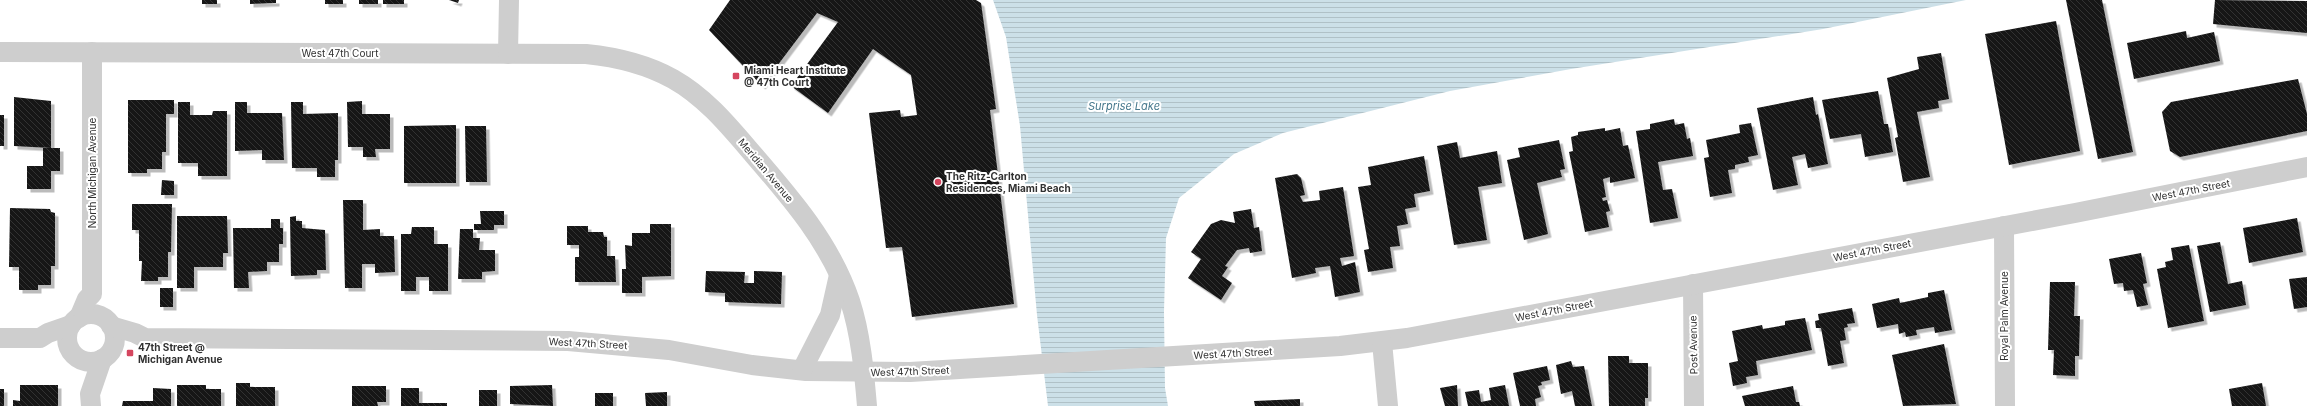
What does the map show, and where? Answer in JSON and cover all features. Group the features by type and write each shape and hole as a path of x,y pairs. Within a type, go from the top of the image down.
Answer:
{"street":[{"path":"508,54 510,0"},
{"name":"West 47th Court","path":"0,52 586,54 612,57 640,64 675,80"},
{"name":"North Michigan Avenue","path":"92,52 92,294 97,298 107,322"},
{"name":"Meridian Avenue","path":"675,80 714,110 789,196 819,237 839,275 852,310 864,373 867,406"},
{"name":"West 47th Street","path":"0,338 40,338 75,321 92,315 145,338 568,341 669,350 752,365 802,370 864,373 1011,366 1382,342 2004,226 2307,167"},
{"name":"Royal Palm Avenue","path":"2004,226 2005,406"},
{"path":"802,370 830,315 839,275"},
{"name":"Post Avenue","path":"1693,284 1694,406"},
{"path":"91,400 67,336 87,299 92,294"},
{"path":"91,400 106,355 114,338 107,322"},
{"name":"West 47th Street","path":"40,338 47,344 92,362 106,355 134,345 145,338"},
{"path":"1382,342 1388,406"}],"water":[{"name":"Surprise Lake","path":"993,0 1966,0 1823,29 1571,69 1450,91 1283,133 1234,154 1179,198 1166,238 1164,312 1165,388 1168,406 1048,406 1037,315 1020,126 1006,37"}],"building":[{"path":"202,0 217,0 217,4 202,4"},
{"path":"250,0 276,0 276,3 250,4"},
{"path":"325,0 343,0 343,4 325,4"},
{"path":"359,0 378,0 378,4 359,4"},
{"path":"383,0 404,0 404,4 383,4"},
{"path":"449,0 459,0 458,3"},
{"name":"The Ritz-Carlton Residences, Miami Beach","path":"730,0 976,0 981,3 996,109 990,110 1014,304 912,317 902,247 886,248 869,113 900,110 901,117 917,115 911,75 873,49 828,113 791,86 838,22 817,13 762,86 709,30"},
{"path":"2066,0 2102,0 2133,152 2098,159"},
{"path":"2215,0 2307,1 2307,33 2213,24"},
{"path":"2056,21 2080,151 2009,165 1985,34"},
{"path":"2186,31 2187,38 2214,32 2220,61 2134,79 2127,43"},
{"path":"1941,53 1949,99 1938,101 1939,108 1917,112 1930,177 1903,182 1895,138 1898,137 1887,78 1919,69 1917,57"},
{"path":"2298,79 2307,114 2307,131 2180,157 2170,151 2162,112 2171,102"},
{"path":"1878,91 1884,124 1888,124 1893,152 1865,157 1861,134 1830,139 1822,100"},
{"path":"14,97 51,101 51,148 14,146"},
{"path":"1813,97 1828,164 1808,168 1805,154 1792,157 1798,185 1773,190 1757,108"},
{"path":"128,100 174,100 174,114 166,114 166,152 162,152 162,169 147,169 147,173 128,173"},
{"path":"362,101 362,114 390,114 390,149 375,149 376,157 363,157 363,147 348,147 347,102"},
{"path":"178,102 190,102 190,115 212,115 213,111 227,111 227,176 198,176 198,163 178,163"},
{"path":"235,102 247,102 247,113 282,113 284,160 262,160 262,150 235,151"},
{"path":"291,102 303,102 303,114 338,113 338,160 335,160 335,177 317,177 317,168 292,168"},
{"path":"0,115 4,115 4,146 0,146"},
{"path":"1674,119 1675,125 1684,123 1687,139 1690,138 1693,156 1658,162 1663,190 1672,189 1678,218 1650,223 1636,131 1650,129 1650,124"},
{"path":"1751,123 1758,155 1748,157 1749,162 1735,165 1735,169 1728,170 1732,193 1710,197 1704,158 1709,157 1706,140 1740,133 1739,125"},
{"path":"456,125 456,183 404,183 404,126"},
{"path":"465,126 486,126 487,182 466,182"},
{"path":"1605,128 1605,131 1620,128 1623,146 1628,145 1635,178 1610,183 1610,177 1603,179 1606,197 1602,198 1603,201 1607,200 1610,211 1606,212 1609,227 1585,232 1569,152 1573,151 1571,137 1578,135 1578,132"},
{"path":"1559,140 1565,169 1560,170 1562,177 1537,183 1548,234 1524,240 1507,160 1520,157 1518,148"},
{"path":"1457,142 1460,158 1497,151 1502,183 1478,187 1487,240 1454,245 1437,146"},
{"path":"43,148 60,148 60,171 51,171 51,189 27,189 27,166 43,166"},
{"path":"1424,156 1430,191 1414,194 1416,207 1405,209 1408,224 1397,226 1400,246 1390,247 1393,268 1368,272 1364,250 1369,249 1358,187 1371,185 1368,167"},
{"path":"1297,174 1301,178 1305,195 1300,196 1303,202 1320,200 1319,191 1343,187 1354,256 1340,258 1342,266 1355,262 1360,292 1335,297 1330,266 1315,268 1316,273 1292,278 1275,178"},
{"path":"162,180 174,181 174,195 161,195"},
{"path":"343,200 363,200 363,230 380,229 380,236 394,236 395,272 375,273 375,264 362,264 362,288 345,288"},
{"path":"132,204 172,204 171,252 168,252 168,277 158,277 158,281 141,281 142,261 139,261 139,230 132,230"},
{"path":"10,208 50,209 51,212 55,213 55,266 51,266 51,285 38,285 38,290 19,290 19,267 9,267"},
{"path":"1251,209 1254,228 1259,227 1262,251 1250,253 1249,248 1237,250 1225,266 1228,267 1222,276 1232,283 1221,300 1188,278 1201,259 1191,252 1211,224 1221,220 1235,223 1233,212"},
{"path":"480,211 504,211 504,225 494,225 494,230 474,230 474,224 481,224"},
{"path":"177,216 227,216 228,253 223,253 223,267 194,267 194,288 177,288"},
{"path":"296,216 296,221 302,221 302,228 325,230 326,270 317,270 317,275 291,276 290,217"},
{"path":"2297,218 2303,252 2249,263 2243,228"},
{"path":"271,219 280,219 280,228 283,228 283,244 279,244 279,262 267,262 267,271 248,272 249,288 234,288 233,228 271,228"},
{"path":"650,224 671,224 671,276 642,277 642,293 622,293 622,269 626,269 625,245 632,246 632,233 650,233"},
{"path":"567,226 588,226 588,232 603,232 604,237 607,237 607,256 615,256 616,282 575,282 575,257 579,257 579,245 567,245"},
{"path":"412,227 434,227 434,244 448,244 448,291 429,291 429,277 416,277 416,291 401,291 401,234 411,234"},
{"path":"460,229 473,229 473,238 480,238 479,250 495,250 495,271 482,272 482,279 458,279"},
{"path":"2220,242 2228,284 2242,281 2246,305 2210,312 2197,246"},
{"path":"2189,245 2204,321 2168,328 2157,269 2166,267 2165,262 2173,260 2171,248"},
{"path":"2141,253 2147,283 2143,284 2148,305 2137,307 2133,290 2124,291 2123,283 2114,284 2109,259"},
{"path":"706,271 745,272 744,283 754,283 754,271 782,272 781,304 725,302 725,293 705,292"},
{"path":"2307,277 2307,307 2294,309 2289,279"},
{"path":"2050,282 2075,282 2074,316 2080,316 2079,356 2075,356 2075,376 2053,375 2054,350 2048,350"},
{"path":"160,288 173,288 173,307 160,307"},
{"path":"1944,290 1952,330 1935,333 1934,327 1916,330 1917,335 1906,337 1905,332 1899,334 1898,324 1877,328 1872,304 1899,298 1900,303 1928,297 1928,293"},
{"path":"1852,308 1855,323 1847,324 1848,327 1844,328 1846,340 1840,341 1844,363 1828,366 1821,328 1816,328 1815,321 1819,320 1818,314"},
{"path":"1805,318 1812,350 1756,361 1758,375 1746,377 1747,383 1733,386 1729,363 1738,361 1732,331 1762,325 1763,329 1785,325 1785,321"},
{"path":"1944,344 1956,404 1903,406 1892,355"},
{"path":"1608,356 1629,356 1629,363 1648,363 1648,398 1645,398 1645,406 1609,406"},
{"path":"1571,361 1573,367 1584,366 1592,406 1575,406 1572,391 1561,394 1556,365"},
{"path":"1547,366 1550,380 1541,382 1542,385 1538,386 1541,397 1535,399 1536,406 1520,406 1513,373"},
{"path":"236,383 250,383 250,387 275,387 275,406 236,406"},
{"path":"2262,383 2266,406 2232,406 2229,389"},
{"path":"20,385 58,385 58,406 13,406 13,400 20,401"},
{"path":"177,385 206,385 206,389 221,389 221,406 177,406"},
{"path":"552,385 553,406 510,404 510,386"},
{"path":"1457,385 1458,406 1445,406 1440,388"},
{"path":"1505,385 1509,406 1468,406 1465,392 1479,390 1481,402 1491,400 1489,388"},
{"path":"352,386 386,386 386,402 377,402 378,406 352,406"},
{"path":"1793,386 1796,402 1799,402 1800,406 1745,406 1742,396"},
{"path":"153,388 171,389 171,406 122,406 123,401 153,401"},
{"path":"401,388 419,388 419,403 447,403 447,406 401,406"},
{"path":"0,389 4,389 4,406 0,406"},
{"path":"479,390 497,390 497,406 479,406"},
{"path":"667,392 667,406 646,406 645,393"},
{"path":"595,393 613,393 613,406 595,406"},
{"path":"1300,399 1300,406 1255,406 1254,401"}],"place":[{"name":"Miami Heart Institute @ 47th Court","path":"736,76"},
{"name":"The Ritz-Carlton Residences, Miami Beach","path":"938,182"},
{"name":"47th Street @ Michigan Avenue","path":"130,353"}]}
